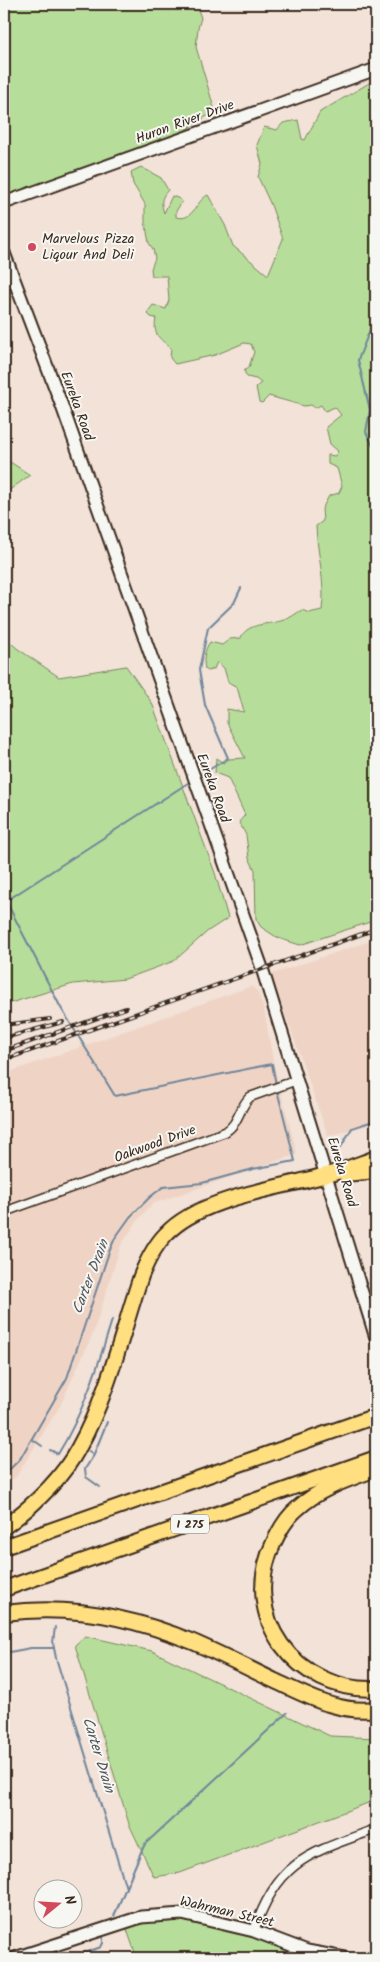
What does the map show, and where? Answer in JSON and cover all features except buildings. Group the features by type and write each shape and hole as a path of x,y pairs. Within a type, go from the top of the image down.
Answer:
{"highway":[{"path":"4,1527 38,1498 62,1472 78,1448 95,1414 141,1276 149,1258 167,1233 196,1213 214,1206 237,1198 327,1175 376,1158"},
{"path":"327,1175 376,1171"},
{"path":"268,1454 376,1408"},
{"path":"4,1547 376,1416"},
{"name":"I 275","path":"4,1590 376,1458"},
{"path":"376,1469 330,1487 297,1508 283,1526 270,1550 264,1569 262,1586 270,1621 276,1635 290,1655 302,1666 314,1675 331,1683 348,1687 376,1689"},
{"path":"4,1613 48,1610 122,1618 154,1627 194,1643 316,1700 338,1708 354,1710 376,1709"}],"street":[{"name":"Huron River Drive","path":"4,203 376,69"},
{"name":"Eureka Road","path":"4,254 59,398 261,966 298,1080 376,1338"},
{"name":"Oakwood Drive","path":"4,1212 225,1132 234,1125 250,1097 298,1080"},
{"path":"254,1931 260,1912 273,1888 280,1878 296,1863 322,1849 376,1829"},
{"name":"Wahrman Street","path":"15,1958 141,1917 161,1914 182,1914 254,1931 307,1951 345,1958"}],"shaded area":[{"path":"376,939 376,1123 328,1136 291,1030 269,975"},
{"path":"252,986 258,992 265,1014 273,1061 297,1154 152,1204 138,1220 121,1245 94,1331 60,1406 16,1477 4,1485 4,1074"}],"green space":[{"path":"4,4 196,4 201,18 196,47 215,111 168,141 4,197"},
{"path":"376,79 376,920 300,945 278,938 261,927 256,919 255,870 249,858 246,835 239,822 245,815 228,778 215,773 216,758 223,763 229,759 245,758 227,723 227,709 244,712 237,687 228,682 224,668 217,662 214,669 208,671 205,669 204,659 206,648 210,642 222,645 230,639 241,638 248,629 284,620 302,610 309,613 322,610 323,589 316,526 323,521 322,509 329,496 339,493 342,486 337,468 328,464 328,455 335,456 338,451 330,444 326,427 341,415 335,407 325,411 321,405 315,408 311,405 304,406 269,396 262,403 259,402 256,387 261,383 256,379 247,377 244,371 249,367 254,352 251,344 244,343 215,355 175,364 170,358 171,348 156,332 156,318 151,317 147,313 153,305 166,309 169,300 167,276 152,276 151,269 155,258 149,243 145,221 145,204 133,184 131,172 141,167 161,178 168,190 162,201 164,213 172,196 180,199 182,202 176,211 176,217 187,217 208,195 225,225 233,246 268,275 283,239 271,205 258,177 262,164 257,145 264,127 277,130 283,123 298,120 302,139 305,140 320,112"},
{"path":"4,458 30,475 4,494"},
{"path":"6,639 59,677 126,666 152,703 215,873 228,918 208,931 174,961 125,979 73,984 4,1005 4,640"},
{"path":"85,1636 152,1651 330,1736 376,1738 376,1800 180,1873 154,1877 129,1824 75,1645"},
{"path":"161,1920 180,1921 219,1928 312,1958 137,1958 126,1927"}],"waterway":[{"path":"376,323 371,327 358,360 370,410 366,432 376,452"},
{"path":"199,776 228,758 205,705 199,670 208,628 234,603 241,588"},
{"path":"191,781 6,901 61,1008 115,1096 272,1064 276,1085"},
{"name":"Carter Drain","path":"4,1475 20,1459 67,1378 109,1252 115,1238 130,1217 163,1187 202,1183 253,1169 295,1161 277,1090"},
{"name":"Carter Drain","path":"341,1147 352,1128 376,1120"},
{"path":"50,1450 58,1454 75,1423 95,1372 112,1320"},
{"path":"94,1454 107,1422"},
{"path":"32,1439 42,1446"},
{"path":"89,1451 94,1455 85,1469 86,1477 100,1487"},
{"name":"Carter Drain","path":"55,1627 53,1643 56,1658 126,1888"},
{"name":"Carter Drain","path":"4,1653 31,1648 54,1648"},
{"path":"114,1916 145,1844 287,1713"},
{"name":"Carter Drain","path":"70,1958 101,1947 103,1937"}],"railway":[{"path":"4,1060 376,929"},
{"path":"4,1051 126,1008"},
{"path":"4,1025 50,1019"},
{"path":"4,1038 63,1022"}],"place":[{"name":"Marvelous Pizza Liqour And Deli","path":"32,247"}]}
